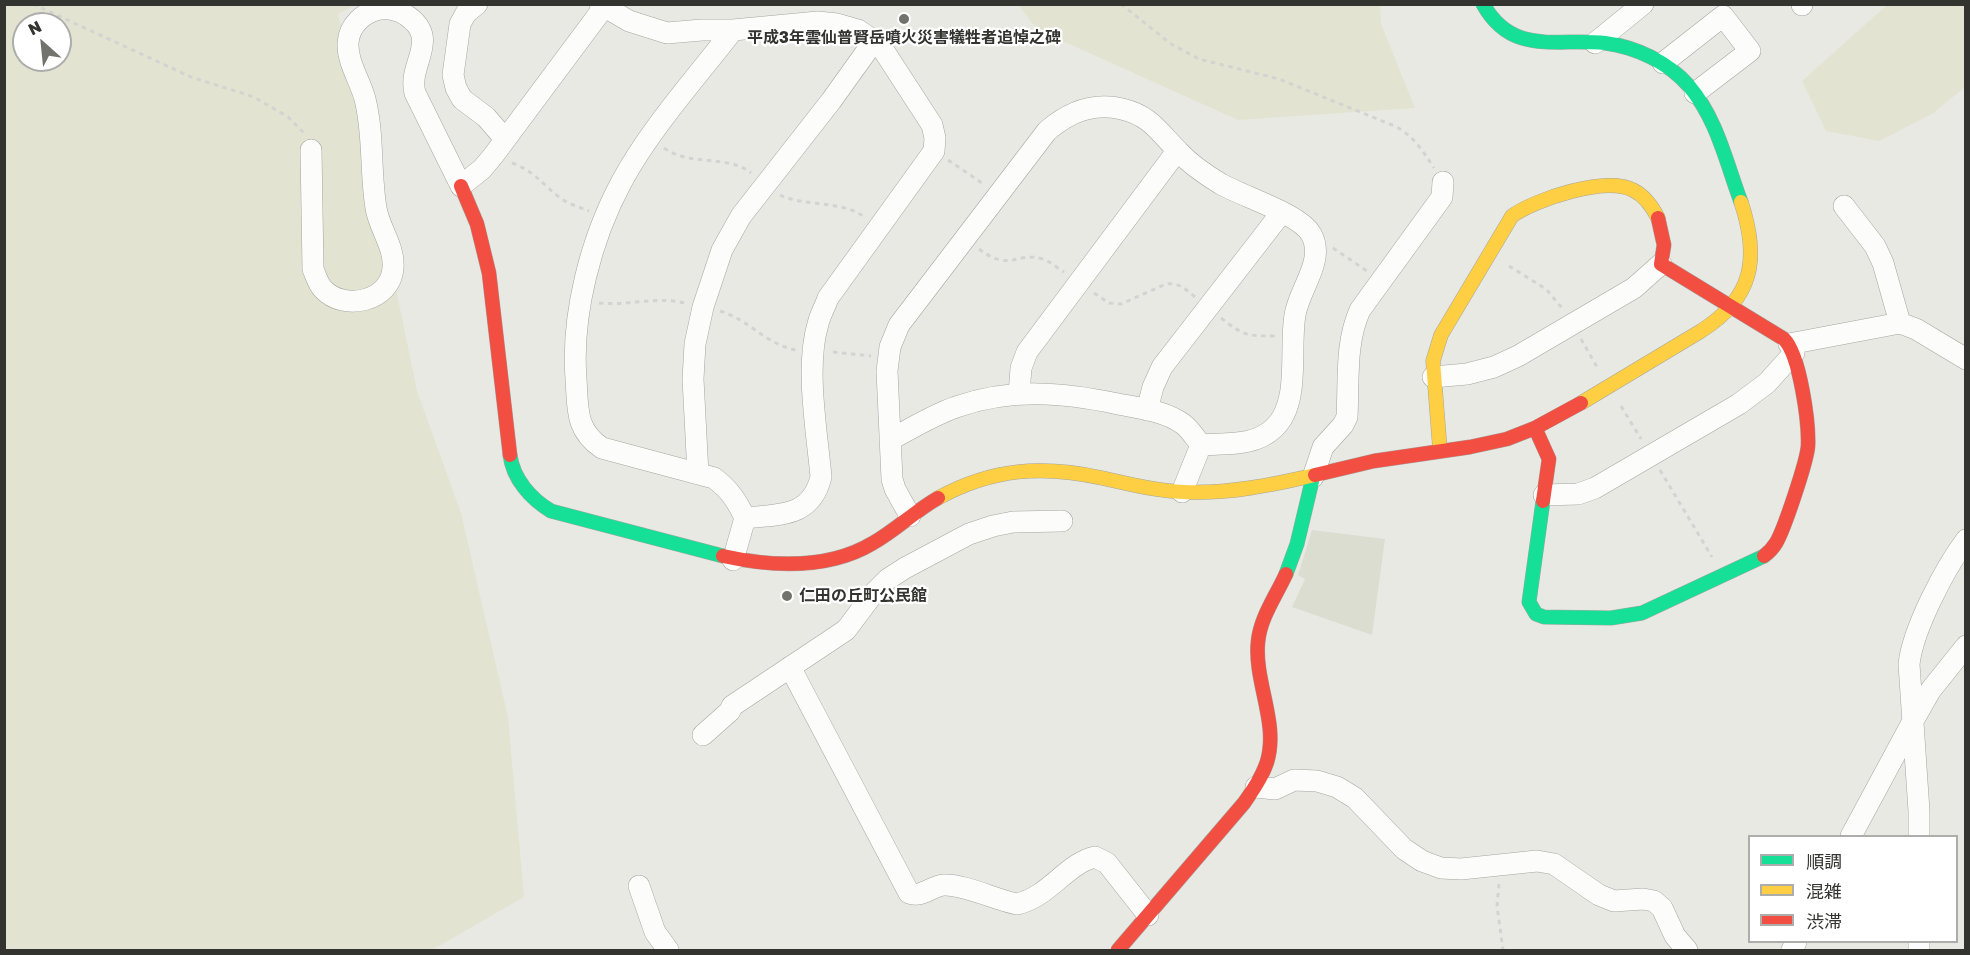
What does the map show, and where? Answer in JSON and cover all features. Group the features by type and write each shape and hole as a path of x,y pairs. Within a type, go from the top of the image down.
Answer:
{"street":[{"path":"477,4 466,13 460,24 453,75 462,99 486,117 505,139"},
{"path":"310,150 313,269 317,280 333,297 353,302 366,300 379,294 388,284 393,271 393,257 375,208 371,134 364,98 348,54 348,41 352,29 361,17 375,10 388,8 411,18 423,42 422,53 413,75 415,93 477,224 489,273 508,452 522,486 540,505 551,511 733,560 774,566 826,562 849,555 873,543 947,493 995,474 1020,470 1045,470 1082,473 1146,487 1182,492 1234,491 1272,486 1399,455 1486,445 1512,438 1535,428 1609,387 1718,320 1732,308 1740,296 1748,278 1750,249 1747,222 1719,139 1708,113 1695,93 1663,63 1628,48 1595,43 1546,41 1507,33 1497,25 1483,4"},
{"path":"1595,43 1643,4"},
{"path":"461,186 482,169 493,156 602,6 629,21 667,33 733,30 818,22 837,24 858,30 874,41 893,63 932,126 935,138 934,151 828,298 818,325 813,351 821,477 818,490 811,501 790,513 745,518"},
{"path":"1663,63 1723,16 1750,51 1695,93"},
{"path":"733,30 650,138 622,180 605,217 592,254 577,333 575,368 581,425 586,434 602,448 714,478 726,486 745,518 733,560"},
{"path":"698,474 693,379 695,344 703,307 722,250 747,208 831,101 874,41"},
{"path":"910,516 895,489 890,440 888,357 898,325 1047,130 1069,114 1081,110 1106,106 1140,115 1160,129 1192,164 1221,184 1304,224 1315,242 1314,265 1297,303 1292,337 1288,408 1275,427 1254,441 1201,445"},
{"path":"1018,394 1021,368 1027,352 1178,151"},
{"path":"1118,951 1256,787 1267,765 1270,721 1258,672 1258,640 1261,624 1290,565 1323,447 1343,425 1347,417 1351,338 1354,323 1360,310 1442,197 1443,182"},
{"path":"1433,377 1467,374 1494,367 1518,356 1634,288 1661,264 1664,244 1650,203 1640,193 1626,187 1612,185 1550,195 1537,200 1512,216 1441,335 1433,361 1433,377 1440,450"},
{"path":"1844,206 1875,246 1883,262 1900,323"},
{"path":"1147,410 1156,377 1282,212"},
{"path":"1535,428 1549,459 1529,602 1536,614 1544,617 1611,618 1642,613 1753,563 1766,555 1776,543 1808,449 1808,434 1797,362 1791,349 1778,334 1661,264"},
{"path":"1544,495 1578,494 1595,488 1739,404 1767,383 1791,349 1900,323 1916,329 1965,359"},
{"path":"890,440 955,407 978,400 1018,394 1049,393 1079,396 1167,416 1184,425 1201,445"},
{"path":"1182,492 1201,445"},
{"path":"703,735 730,711 732,706 846,630 873,594 888,579 904,568 969,534 993,526 1013,522 1062,521"},
{"path":"1919,835 1910,653 1951,560 1965,540"},
{"path":"1852,835 1930,691 1965,646"},
{"path":"790,667 909,892 921,895 933,888 953,886 1017,904 1028,902 1082,862 1095,857 1107,863 1148,915"},
{"path":"1256,787 1275,789 1294,780 1317,781 1337,787 1355,798 1404,849 1422,861 1441,868 1461,869 1537,861 1554,864 1599,895 1614,901 1642,899 1654,901 1662,908 1675,936 1687,951"},
{"path":"639,886 655,932 668,951"}],"path":[{"path":"33,4 191,77 254,97 288,117 304,132 310,150"},
{"path":"1121,4 1171,45 1199,59 1279,79 1403,130 1418,143 1443,182"},
{"path":"934,151 998,194"},
{"path":"493,156 535,174 558,196 572,205 605,217"},
{"path":"965,238 996,260 1006,262 1037,258 1047,260 1114,305 1173,283 1180,285 1240,333 1250,336 1292,337"},
{"path":"1326,243 1381,281"},
{"path":"813,351 888,357"},
{"path":"1501,864 1497,906 1503,951"}],"shaded area":[{"path":"1312,530 1385,539 1372,635 1292,607 1305,579 1298,575"}],"green space":[{"path":"5,5 355,5 338,14 417,391 461,513 508,717 524,897 432,950 5,950"},
{"path":"1018,5 1380,5 1381,24 1415,108 1238,120 1038,30"},
{"path":"1887,5 1965,5 1965,87 1932,114 1879,141 1826,131 1802,81"}],"traffic: fast":[{"path":"1483,4 1507,31 1521,38 1536,41 1617,45 1651,57 1681,77 1707,112 1720,141 1741,202"},
{"path":"510,455 515,472 524,487 537,501 551,511 723,556"},
{"path":"1286,574 1297,544 1313,477"},
{"path":"1543,501 1529,602 1536,614 1544,617 1611,618 1642,613 1764,556"}],"traffic: slow":[{"path":"1440,450 1433,361 1441,335 1512,216 1537,203 1571,191 1621,186 1641,195 1658,218"},
{"path":"1581,403 1701,331 1732,305 1742,291 1748,276 1750,259 1750,242 1741,202"},
{"path":"938,498 978,480 1018,472 1059,471 1143,487 1184,492 1217,492 1250,488 1315,475"}],"traffic: jam":[{"path":"461,186 477,224 489,273 510,455"},
{"path":"1658,218 1664,245 1661,264 1784,339 1795,359 1805,406 1807,454 1800,480 1776,543 1764,556"},
{"path":"1315,475 1374,461 1470,447 1507,439 1535,428 1581,403"},
{"path":"1535,428 1549,459 1543,501"},
{"path":"723,556 781,564 800,564 838,558 873,543 938,498"},
{"path":"1118,950 1244,803 1263,773 1270,747 1270,732 1259,672 1259,633 1286,574"}],"place":[{"name":"平成3年雲仙普賢岳噴火災害犠牲者追悼之碑","path":"904,19"},
{"name":"仁田の丘町公民館","path":"787,596"}]}
